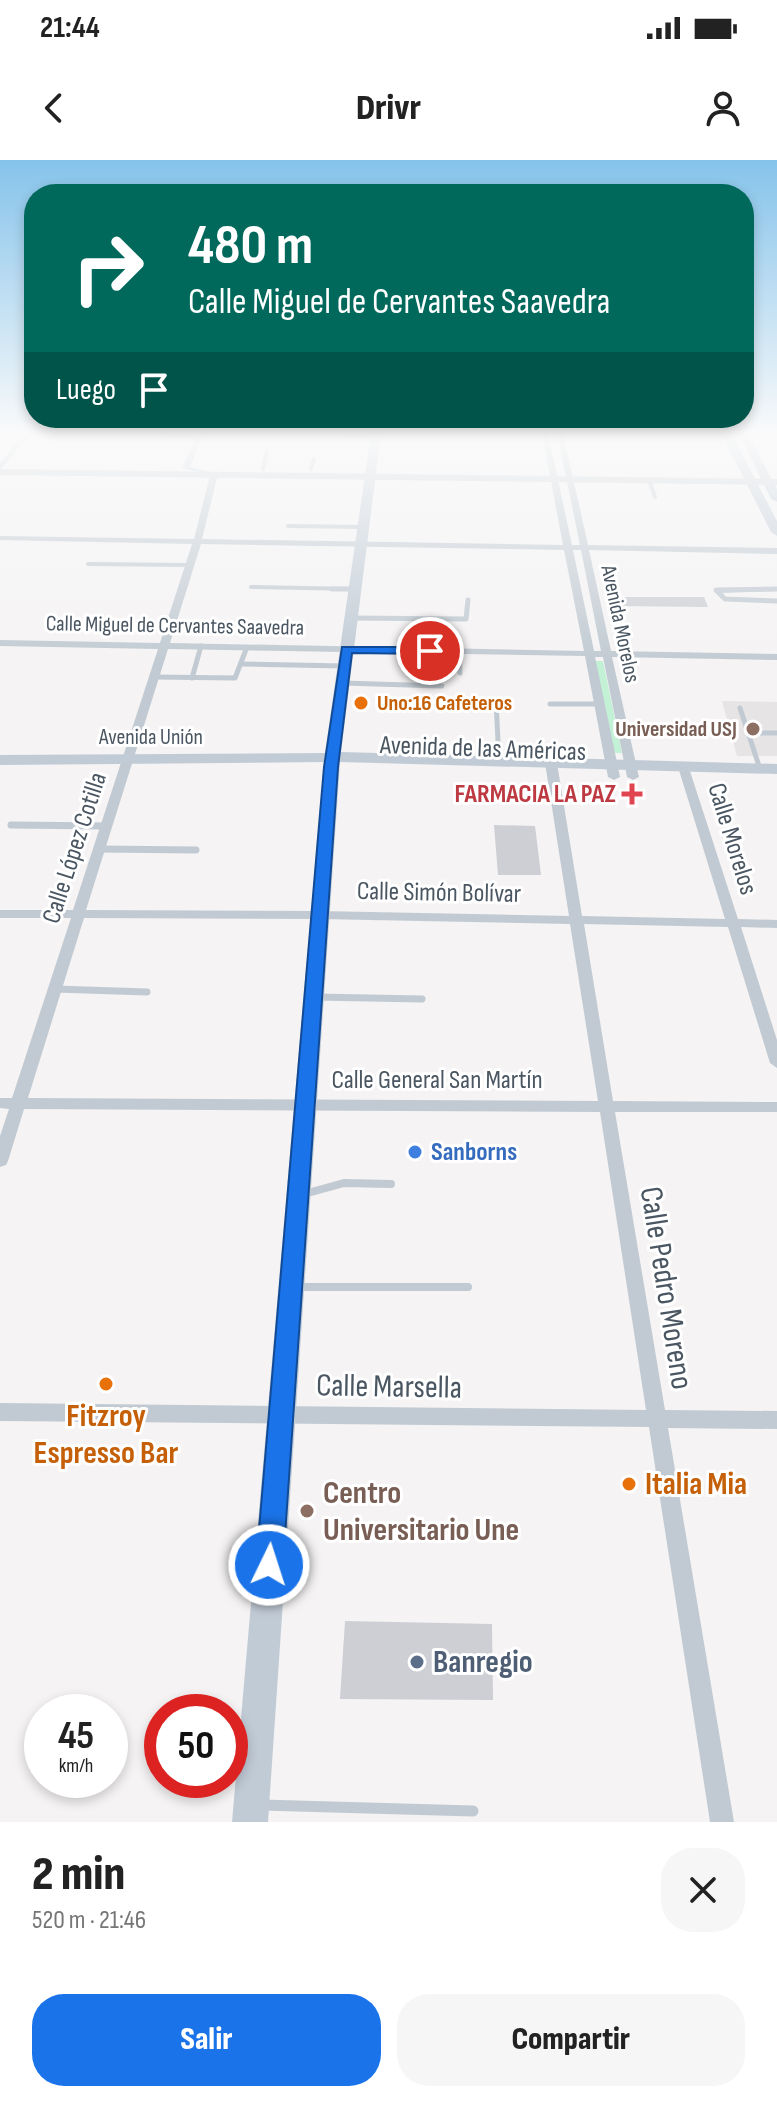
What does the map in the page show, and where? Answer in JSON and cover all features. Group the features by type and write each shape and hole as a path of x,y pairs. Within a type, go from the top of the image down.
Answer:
{"main road":[{"path":"250,1813 332,762 365,511"},
{"path":"766,511 777,532"},
{"name":"Avenida Unión","path":"0,760 332,762"},
{"name":"Avenida de las Américas","path":"332,762 499,762 552,769"},
{"name":"Avenida de las Américas","path":"332,762 686,773 777,781"},
{"name":"Avenida de las Américas","path":"686,773 769,769"}],"street":[{"name":"Calle López Cotilla","path":"0,1161 205,511"},
{"name":"Avenida Morelos","path":"561,511 612,771"},
{"name":"Avenida Morelos","path":"576,511 632,771"},
{"path":"0,538 777,551"},
{"name":"Calle Miguel de Cervantes Saavedra","path":"0,643 777,657"},
{"name":"Calle Pedro Moreno","path":"552,769 722,1822"},
{"name":"Calle Morelos","path":"686,773 777,1063"},
{"name":"Calle Simón Bolívar","path":"0,914 319,915 777,924"},
{"name":"Calle General San Martín","path":"0,1103 777,1107"},
{"name":"Calle Marsella","path":"0,1412 777,1420"}],"lane":[{"path":"288,526 363,527"},
{"path":"88,564 190,565"},
{"path":"251,587 355,589"},
{"path":"777,589 716,590 725,599 777,601"},
{"path":"351,618 466,619 468,600"},
{"path":"192,678 201,646"},
{"path":"154,677 235,678 247,647"},
{"path":"459,651 460,673"},
{"path":"242,664 344,666"},
{"path":"342,683 442,686"},
{"path":"496,700 499,762"},
{"path":"550,704 600,704"},
{"path":"740,708 749,733 769,769"},
{"path":"749,733 777,733"},
{"path":"11,825 107,826"},
{"path":"100,849 196,850"},
{"path":"55,989 147,992"},
{"path":"313,996 422,999"},
{"path":"298,1196 344,1183 391,1184"},
{"path":"291,1287 468,1287"},
{"path":"250,1813 473,1811"}],"shaded area":[{"name":"Universidad USJ","path":"722,701 777,702 777,756 737,756"}],"green space":[{"path":"595,661 603,661 622,753 613,753"}],"building":[{"path":"612,597 704,597 708,607 615,606"},
{"path":"494,825 535,826 541,875 498,875"},
{"name":"Banregio","path":"345,1621 492,1624 493,1700 340,1699"}],"place":[{"name":"Uno:16 Cafeteros","path":"361,703"},
{"name":"Universidad USJ","path":"753,729"},
{"name":"FARMACIA LA PAZ","path":"632,794"},
{"name":"Sanborns","path":"415,1152"},
{"name":"Fitzroy Espresso Bar","path":"106,1384"},
{"name":"Italia Mia","path":"629,1484"},
{"name":"Centro Universitario Une","path":"307,1511"},
{"name":"Banregio","path":"417,1662"}],"route":[{"path":"269,1565 331,767 347,649 430,651"}]}
